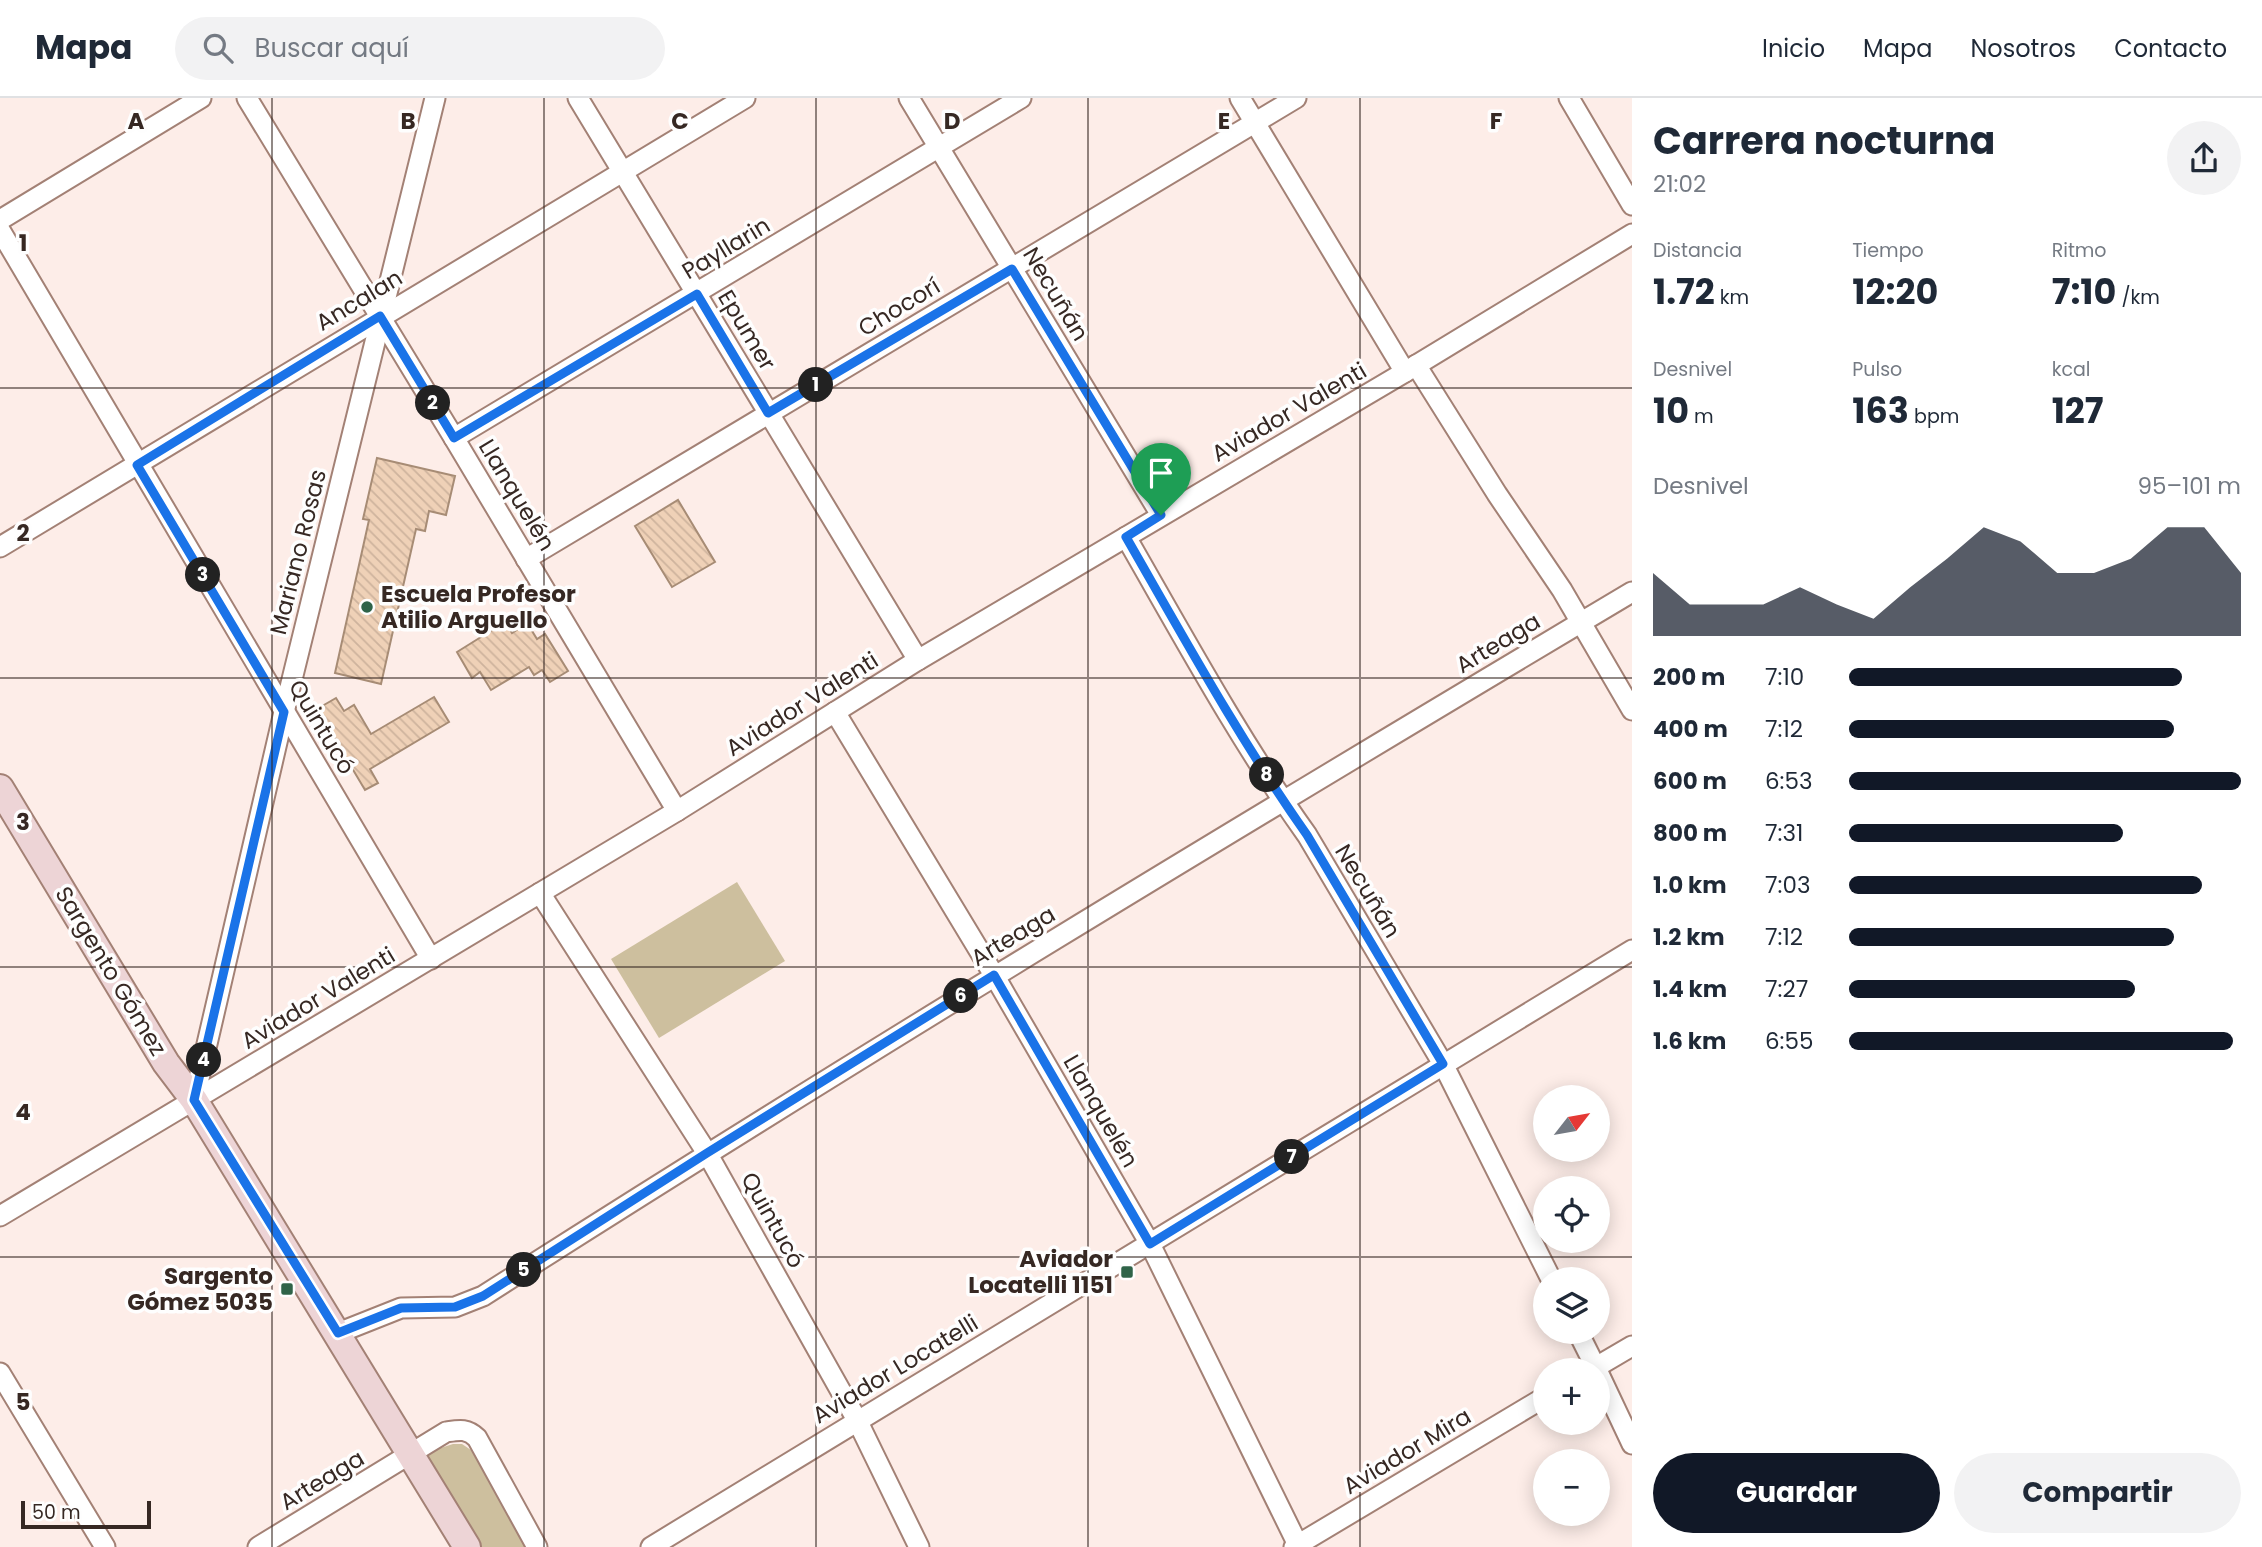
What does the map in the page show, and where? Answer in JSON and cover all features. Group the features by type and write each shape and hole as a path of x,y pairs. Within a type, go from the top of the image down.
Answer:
{"main road":[{"name":"Sargento Gómez","path":"0,788 166,1063 194,1100 467,1547"}],"street":[{"path":"0,220 201,98"},
{"name":"Llanquelén","path":"247,98 677,811"},
{"name":"Mariano Rosas","path":"194,1100 284,712 435,98"},
{"name":"Epumer","path":"578,98 918,660"},
{"name":"Ancalan","path":"0,547 745,98"},
{"name":"Necuñán","path":"909,98 1161,515"},
{"name":"Payllarin","path":"454,438 1021,98"},
{"path":"1240,98 1410,369 1581,622 1632,710"},
{"name":"Chocorí","path":"526,559 1296,98"},
{"path":"1569,98 1632,205"},
{"name":"Quintucó","path":"0,230 431,959"},
{"name":"Aviador Valenti","path":"0,1216 677,811 918,660 1410,369 1632,234"},
{"name":"Necuñán","path":"1126,537 1207,677 1307,835 1443,1064 1545,1267"},
{"name":"Arteaga","path":"338,1333 401,1308 455,1307 483,1296 994,975 1632,592"},
{"name":"Llanquelén","path":"835,712 994,975 1150,1244 1297,1546"},
{"name":"Quintucó","path":"540,893 707,1153 857,1420 919,1547"},
{"name":"Aviador Locatelli","path":"651,1547 1632,950"},
{"path":"1610,1360 1632,1346"},
{"path":"0,1373 105,1547"},
{"path":"1610,1400 1632,1444"},
{"name":"Aviador Mira","path":"1297,1546 1533,1404"},
{"name":"Arteaga","path":"258,1547 446,1432 460,1429 471,1432 477,1438 537,1547"}],"shaded area":[{"path":"737,882 785,961 659,1038 611,959"},
{"path":"453,1444 462,1444 471,1450 527,1547 480,1547 425,1453"}],"building":[{"path":"377,458 455,476 446,515 429,511 425,531 416,529 381,684 335,673 369,520 363,519"},
{"path":"678,500 715,562 672,587 635,526"},
{"path":"505,622 512,633 527,623 537,639 545,634 568,671 550,682 542,670 534,675 529,667 491,690 480,672 472,678 457,652"},
{"path":"434,697 449,722 370,769 378,783 365,790 317,709 336,698 344,711 354,705 371,734"}],"place":[{"name":"Escuela Profesor Atilio Arguello","path":"367,607"},
{"name":"Aviador Locatelli 1151","path":"1127,1272"},
{"name":"Sargento Gómez 5035","path":"287,1289"}],"route":[{"path":"1012,269 1161,515 1126,537 1207,677 1307,835 1443,1064 1150,1244 994,975 483,1296 455,1307 401,1308 338,1333 194,1100 284,712 137,465 380,316 454,438 697,294 768,413 1012,269"}]}
